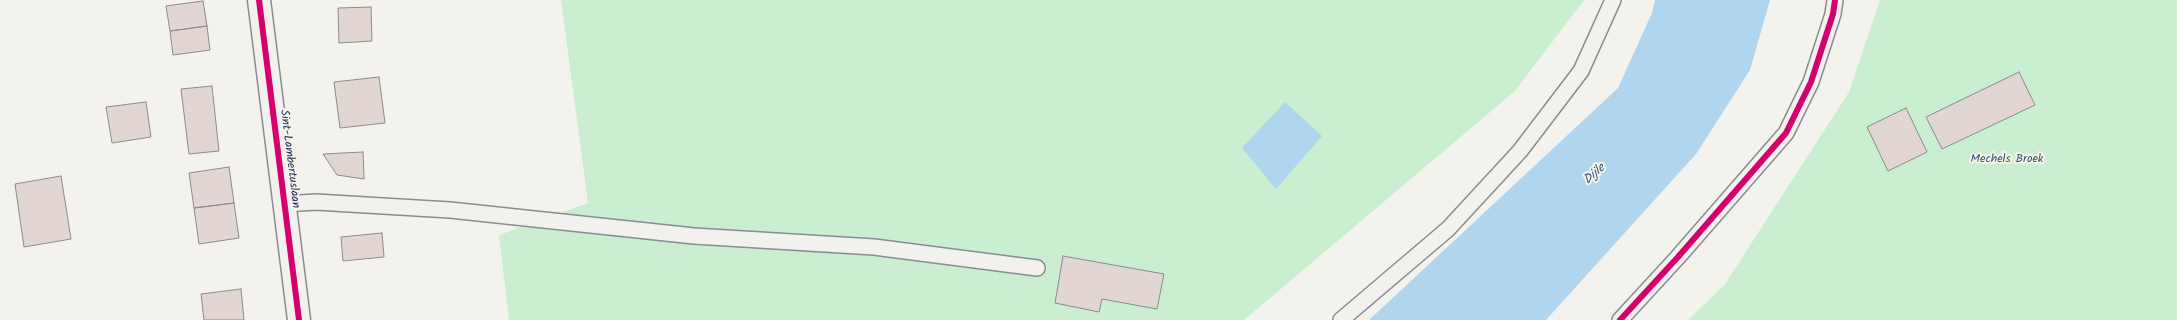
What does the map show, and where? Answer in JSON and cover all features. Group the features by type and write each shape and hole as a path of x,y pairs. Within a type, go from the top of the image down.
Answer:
{"street":[{"name":"Sint-Lambertuslaan","path":"259,0 299,320"}],"lane":[{"path":"1341,320 1448,229 1520,151 1581,71 1613,0"},
{"path":"1620,320 1678,257 1786,133 1811,82 1833,14 1835,0"},
{"path":"284,204 316,202 450,210 694,236 874,247 1037,268"}],"green space":[{"path":"561,0 1584,0 1515,91 1244,320 509,320 499,235 588,203"},
{"name":"Mechels Broek","path":"1880,0 2177,0 2177,320 1688,320 1725,284 1849,92"}],"water":[{"name":"Dijle","path":"1655,0 1770,0 1750,70 1696,154 1546,320 1369,320 1618,88 1652,13"},
{"path":"1285,102 1322,136 1276,189 1242,148"}],"building":[{"path":"203,1 207,26 170,31 166,6"},
{"path":"371,7 372,41 339,43 338,8"},
{"path":"207,26 210,50 173,55 170,31"},
{"path":"2019,72 2035,105 1942,149 1926,117"},
{"path":"379,77 385,123 340,128 334,82"},
{"path":"212,86 219,151 189,154 181,89"},
{"path":"146,102 151,137 112,143 106,107"},
{"path":"1906,108 1927,152 1888,171 1867,127"},
{"path":"363,152 364,179 337,175 323,154"},
{"path":"229,167 234,203 194,208 189,173"},
{"path":"61,176 71,239 24,247 15,184"},
{"path":"234,203 239,238 199,244 194,208"},
{"path":"382,233 384,257 343,261 341,237"},
{"path":"1063,256 1164,274 1157,309 1102,299 1099,312 1055,303"},
{"path":"241,289 244,320 204,320 201,294"}],"cycle path":[{"path":"259,0 299,320"},
{"path":"1620,320 1678,257 1786,133 1811,82 1833,14 1835,0"}]}
